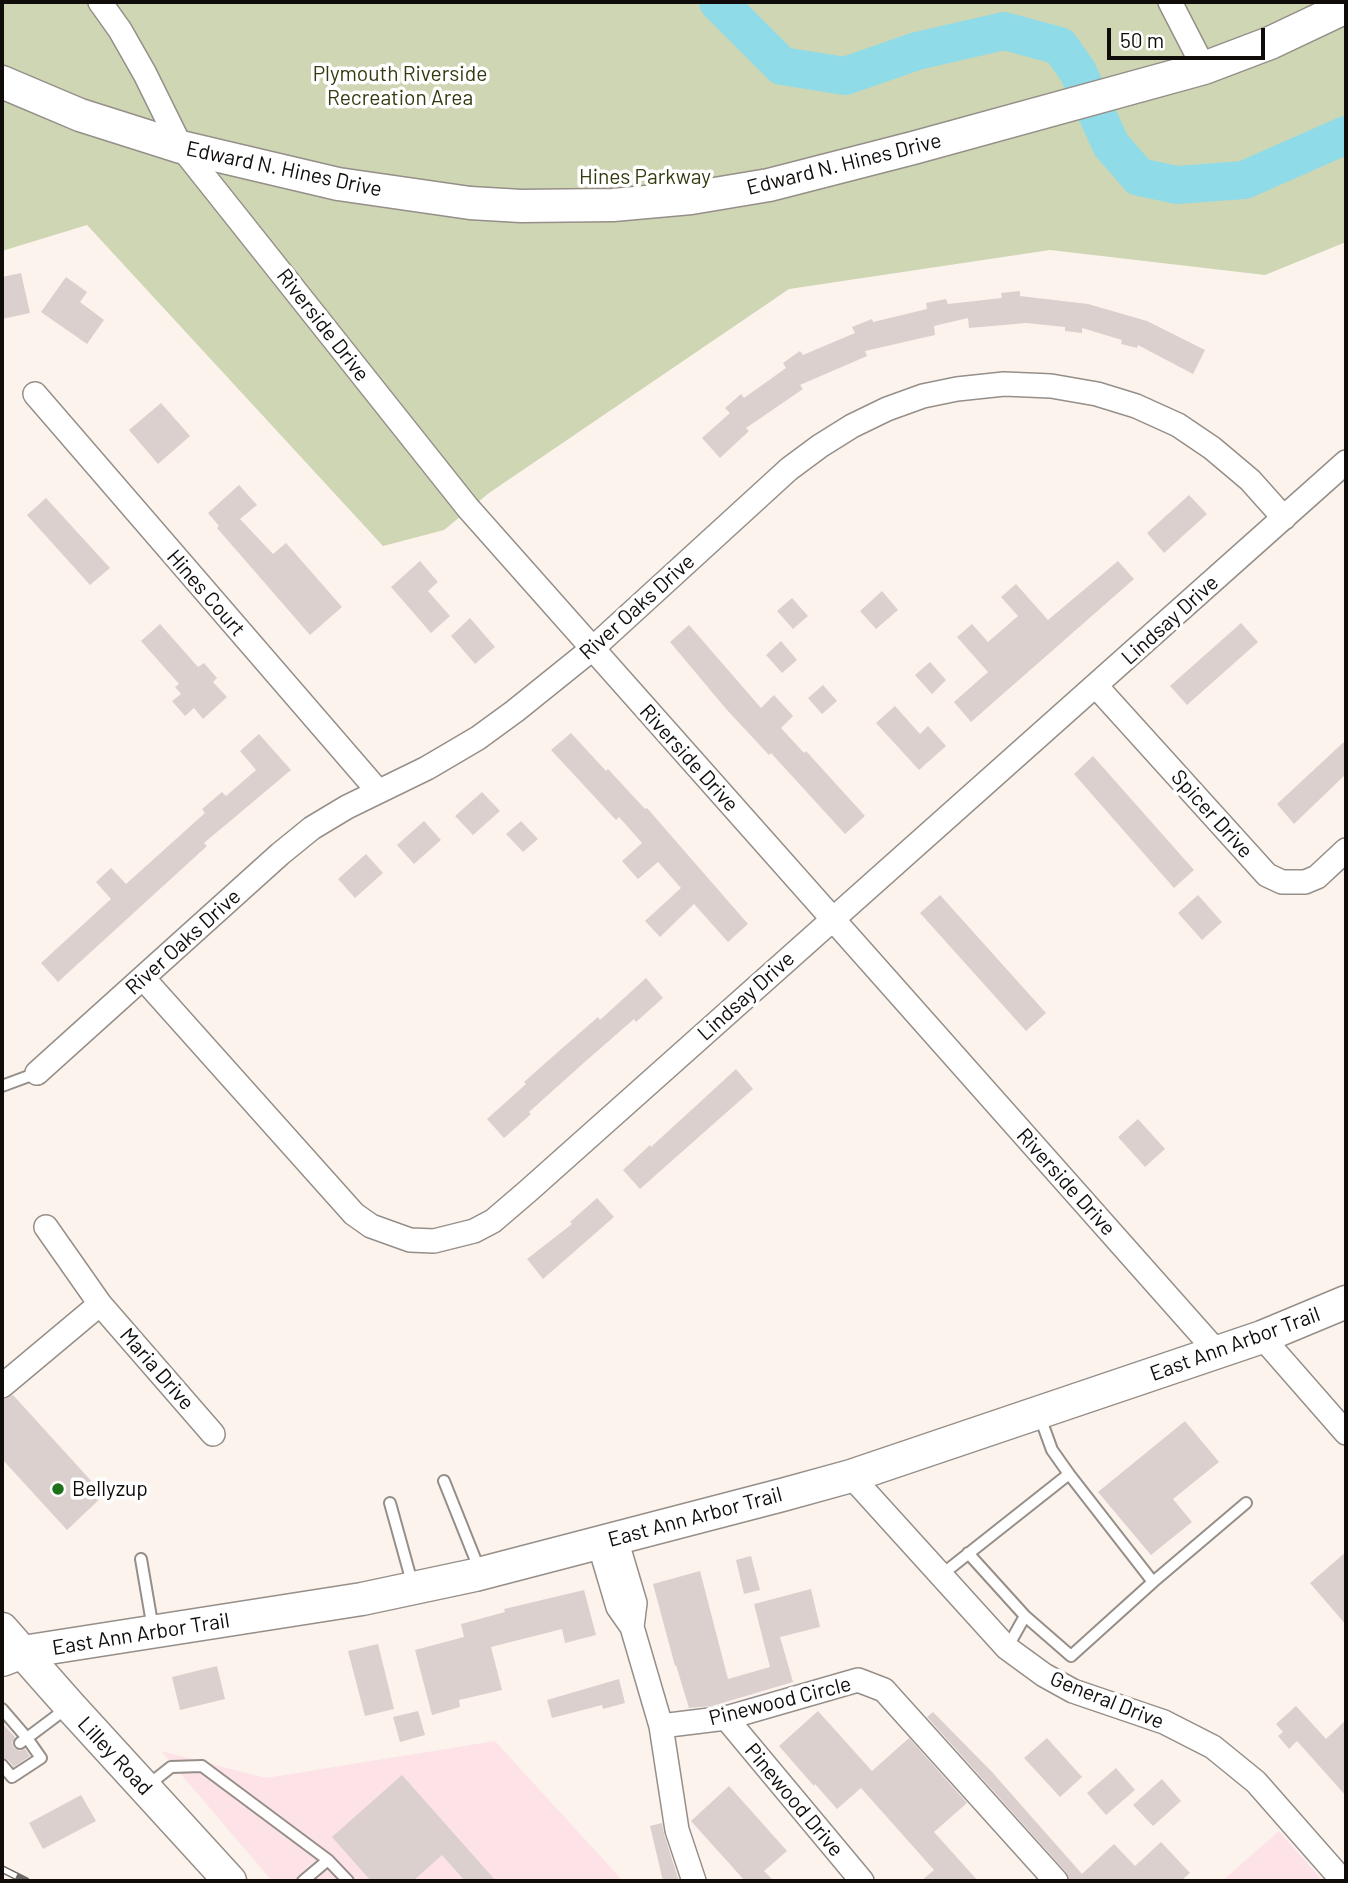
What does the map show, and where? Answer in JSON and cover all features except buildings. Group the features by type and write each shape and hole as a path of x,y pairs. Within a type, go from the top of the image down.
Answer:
{"street":[{"name":"Riverside Drive","path":"100,2 120,30 145,74 181,148 468,508 1217,1352"},
{"path":"1170,2 1204,68"},
{"name":"Edward N. Hines Drive","path":"2,82 80,115 181,148 338,184 419,197 521,206 613,205 691,198 769,184 1030,116 1204,68 1270,43 1346,7"},
{"name":"River Oaks Drive","path":"37,1073 312,828 478,738 592,649 789,469 852,426 887,409 957,389 1004,384 1051,386 1097,394 1136,406 1178,425 1212,448 1250,480 1284,518"},
{"name":"Hines Court","path":"35,394 378,791"},
{"name":"Lindsay Drive","path":"143,978 354,1214 371,1226 410,1240 434,1241 474,1231 493,1221 1346,462"},
{"name":"Spicer Drive","path":"1096,685 1268,875 1282,882 1305,882 1317,877 1346,850"},
{"name":"Maria Drive","path":"46,1227 100,1304 213,1434"},
{"name":"East Ann Arbor Trail","path":"13,1656 362,1600 481,1574 607,1541 851,1476 1262,1337 1346,1302"},
{"path":"2,1386 100,1304"},
{"path":"1262,1337 1346,1433"},
{"name":"General Drive","path":"851,1476 1007,1648 1044,1675 1073,1691 1164,1723 1213,1746 1256,1782 1343,1881"},
{"path":"607,1541 635,1603 632,1627 661,1726 677,1830 694,1881"},
{"name":"Lilley Road","path":"2,1629 13,1656 69,1706 230,1881"},
{"name":"Pinewood Circle","path":"661,1726 726,1718 859,1680 884,1690 1056,1881"},
{"name":"Pinewood Drive","path":"726,1718 862,1881"}],"lane":[{"path":"2,1086 37,1073"},
{"path":"1038,1413 1052,1450 1153,1582"},
{"path":"940,1576 1069,1474"},
{"path":"444,1481 481,1574"},
{"path":"390,1503 414,1588"},
{"path":"968,1553 1025,1616 1071,1656 1246,1503"},
{"path":"141,1559 153,1632"},
{"path":"1007,1648 1025,1616"},
{"path":"20,1736 69,1706"},
{"path":"2,1709 20,1736 41,1758 12,1777 3,1760"},
{"path":"145,1788 171,1767 202,1766 328,1860 348,1881"},
{"path":"303,1881 328,1860"}],"shaded area":[{"path":"495,1741 623,1881 272,1881 161,1751 266,1778"},
{"path":"1279,1831 1323,1881 1222,1881"}],"green space":[{"name":"Hines Parkway","path":"2,2 1346,2 1346,242 1265,275 1050,250 789,289 489,493 444,530 383,546 87,225 2,251"}],"waterway":[{"path":"718,2 782,66 845,76 917,51 1004,31 1060,46 1078,72 1111,145 1139,177 1177,185 1244,180 1346,135"}],"railway":[{"path":"2,1869 26,1881"}],"place":[{"name":"Bellyzup","path":"58,1489"}],"park label":[{"name":"Plymouth Riverside Recreation Area","path":"400,86"}]}
